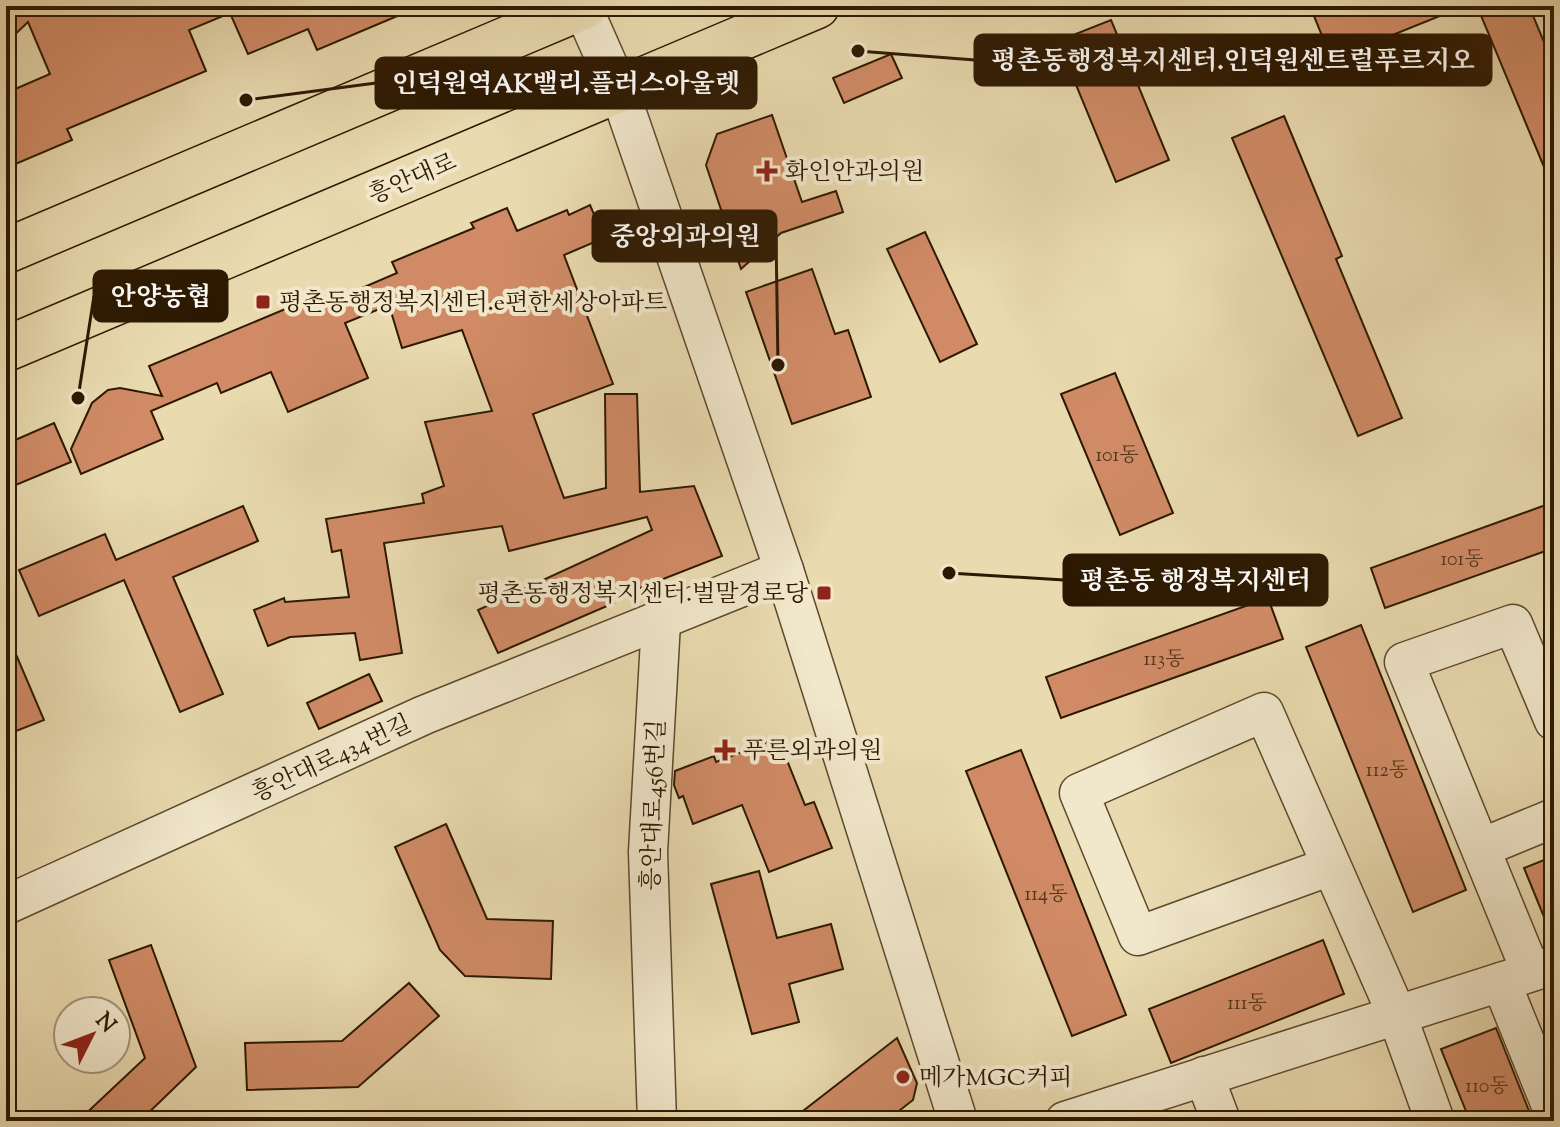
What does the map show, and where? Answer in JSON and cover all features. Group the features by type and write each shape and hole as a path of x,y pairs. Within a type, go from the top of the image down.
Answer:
{"main road":[{"path":"6,251 583,6"},
{"name":"흥안대로","path":"6,349 817,6"}],"street":[{"path":"583,6 619,90 784,570 958,1121"},
{"path":"661,622 784,570"},
{"name":"흥안대로434번길","path":"6,905 424,715 661,622"},
{"name":"흥안대로456번길","path":"657,1121 648,852 661,622"},
{"path":"1554,721 1513,624 1404,662 1529,973 1554,1113"},
{"path":"1331,866 1138,936 1079,793 1264,712 1397,1015 1435,1121"},
{"path":"1481,848 1554,818"},
{"path":"1065,1121 1529,973"},
{"path":"1204,1076 1221,1121"}],"building":[{"path":"6,6 421,6 317,50 308,29 248,54 230,13 189,30 206,71 67,129 72,140 6,168 6,93 50,74 28,22 6,43"},
{"path":"1310,6 1462,7 1385,38 1388,46 1335,68"},
{"path":"1477,6 1529,6 1554,66 1554,191"},
{"path":"1111,20 1169,160 1116,182 1058,41"},
{"path":"891,54 902,78 844,103 833,78"},
{"path":"772,115 802,202 836,191 843,212 781,233 741,269 706,165 717,134"},
{"path":"1284,116 1342,256 1336,259 1402,418 1358,436 1232,138"},
{"path":"590,205 604,238 564,255 613,384 533,414 564,498 606,488 605,394 637,394 640,492 694,486 722,556 612,599 614,603 498,653 478,610 652,530 647,517 509,551 502,526 384,543 402,653 360,660 355,633 290,637 268,646 254,610 284,598 285,602 349,597 341,550 332,552 326,519 424,503 422,494 444,486 425,422 492,411 462,330 402,348 389,305 345,323 368,378 288,412 271,372 221,393 217,383 151,411 163,439 81,474 71,449 92,403 108,390 120,388 162,396 149,366 321,294 325,304 397,273 392,262 474,228 471,223 507,208 517,231 567,210 569,215"},
{"path":"925,232 977,344 940,362 887,249"},
{"path":"812,269 835,334 848,330 871,397 792,424 746,292"},
{"path":"1115,373 1173,513 1120,535 1061,394"},
{"path":"54,423 71,462 6,489 6,444"},
{"path":"1554,502 1554,548 1385,608 1371,568"},
{"path":"243,506 258,541 173,577 223,694 180,712 124,580 39,616 19,570 105,534 116,560"},
{"path":"1268,598 1283,639 1061,718 1046,677"},
{"path":"1361,625 1466,890 1413,912 1306,647"},
{"path":"6,631 44,720 6,735"},
{"path":"369,674 382,701 319,729 307,703"},
{"path":"778,738 805,805 814,802 832,848 769,872 742,805 693,824 683,796 679,798 674,785 675,771 714,756 716,762"},
{"path":"1021,750 1126,1015 1072,1036 966,771"},
{"path":"446,824 487,919 553,921 551,979 465,976 440,950 395,847"},
{"path":"1554,856 1554,939 1553,939 1524,868"},
{"path":"759,871 777,938 831,924 843,969 789,984 799,1022 752,1034 711,884"},
{"path":"1323,940 1344,994 1171,1063 1149,1009"},
{"path":"151,945 196,1067 140,1121 78,1121 127,1075 132,1075 132,1070 145,1058 132,1023 132,995 122,995 109,960"},
{"path":"409,983 439,1016 358,1087 247,1090 245,1043 342,1041"},
{"path":"1496,1028 1533,1121 1470,1121 1441,1049"},
{"path":"897,1038 917,1083 913,1100 886,1121 790,1121"}],"place":[{"name":"평촌동행정복지센터.인덕원센트럴푸르지오","path":"858,51"},
{"name":"인덕원역AK밸리.플러스아울렛","path":"246,100"},
{"name":"화인안과의원","path":"767,171"},
{"name":"평촌동행정복지센터.e편한세상아파트","path":"263,302"},
{"name":"중앙외과의원","path":"778,365"},
{"name":"안양농협","path":"78,398"},
{"name":"평촌동 행정복지센터","path":"949,573"},
{"name":"평촌동행정복지센터.벌말경로당","path":"824,593"},
{"name":"푸른외과의원","path":"725,750"},
{"name":"메가MGC커피","path":"903,1077"}]}
